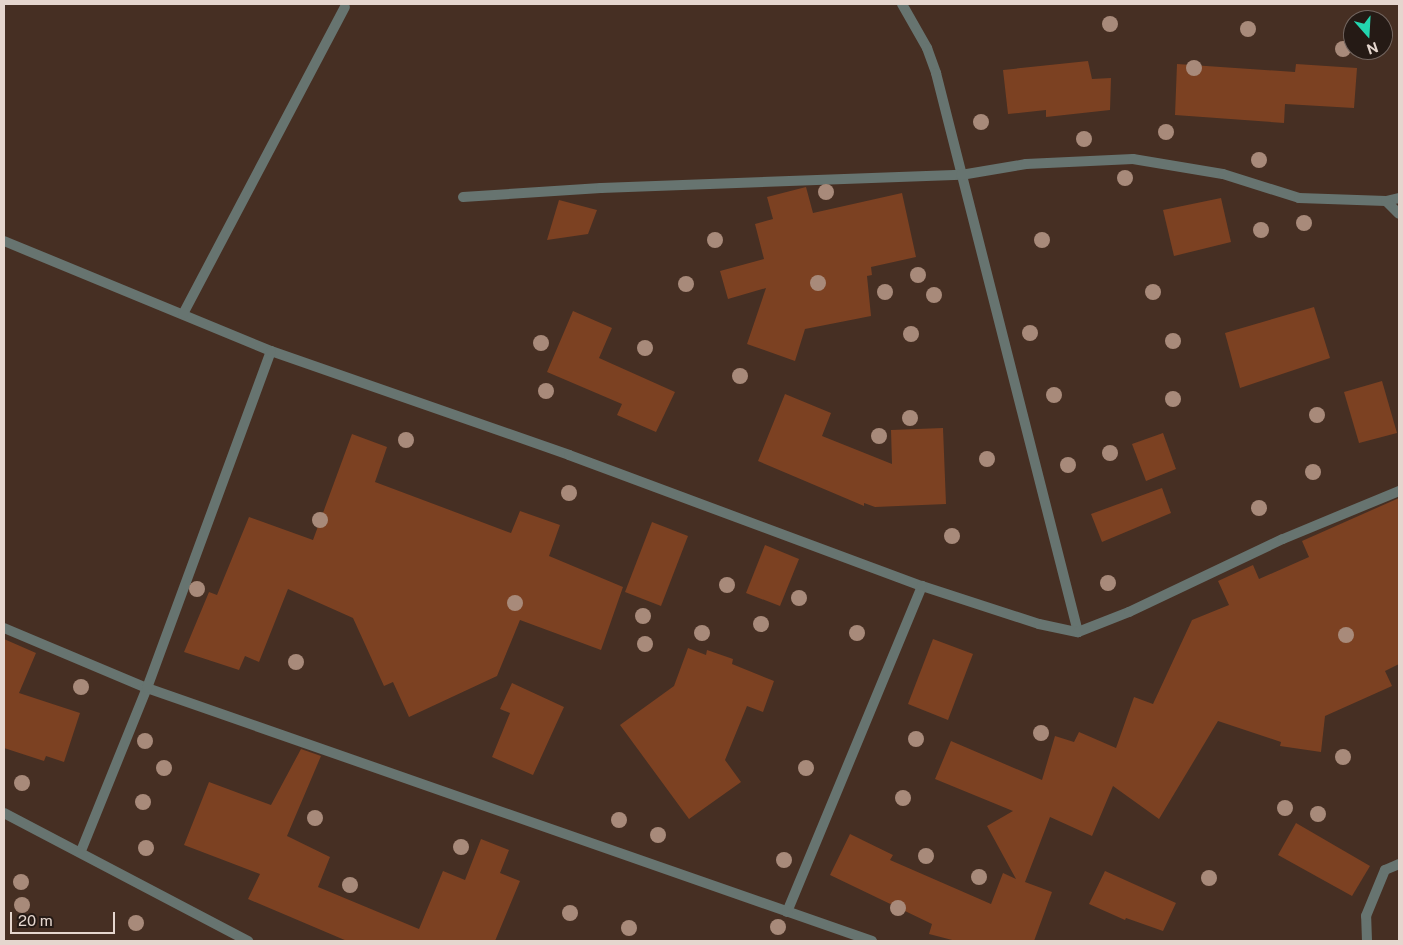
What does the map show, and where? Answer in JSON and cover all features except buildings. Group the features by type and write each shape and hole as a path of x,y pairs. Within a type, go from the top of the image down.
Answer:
{"street":[{"path":"902,4 927,48 936,72 1078,632"},
{"path":"183,314 345,7"},
{"path":"462,198 601,188 961,175 1026,164 1133,159 1223,174 1299,198 1386,201 1399,198"},
{"path":"1386,201 1399,214"},
{"path":"4,240 271,351 569,455 922,586 1039,624 1078,632 1129,612 1283,539 1399,491"},
{"path":"81,851 147,688 271,351"},
{"path":"787,912 922,586"},
{"path":"4,628 147,688 872,941"},
{"path":"4,813 81,851 248,941"},
{"path":"1367,941 1366,916 1385,870 1399,864"}]}
